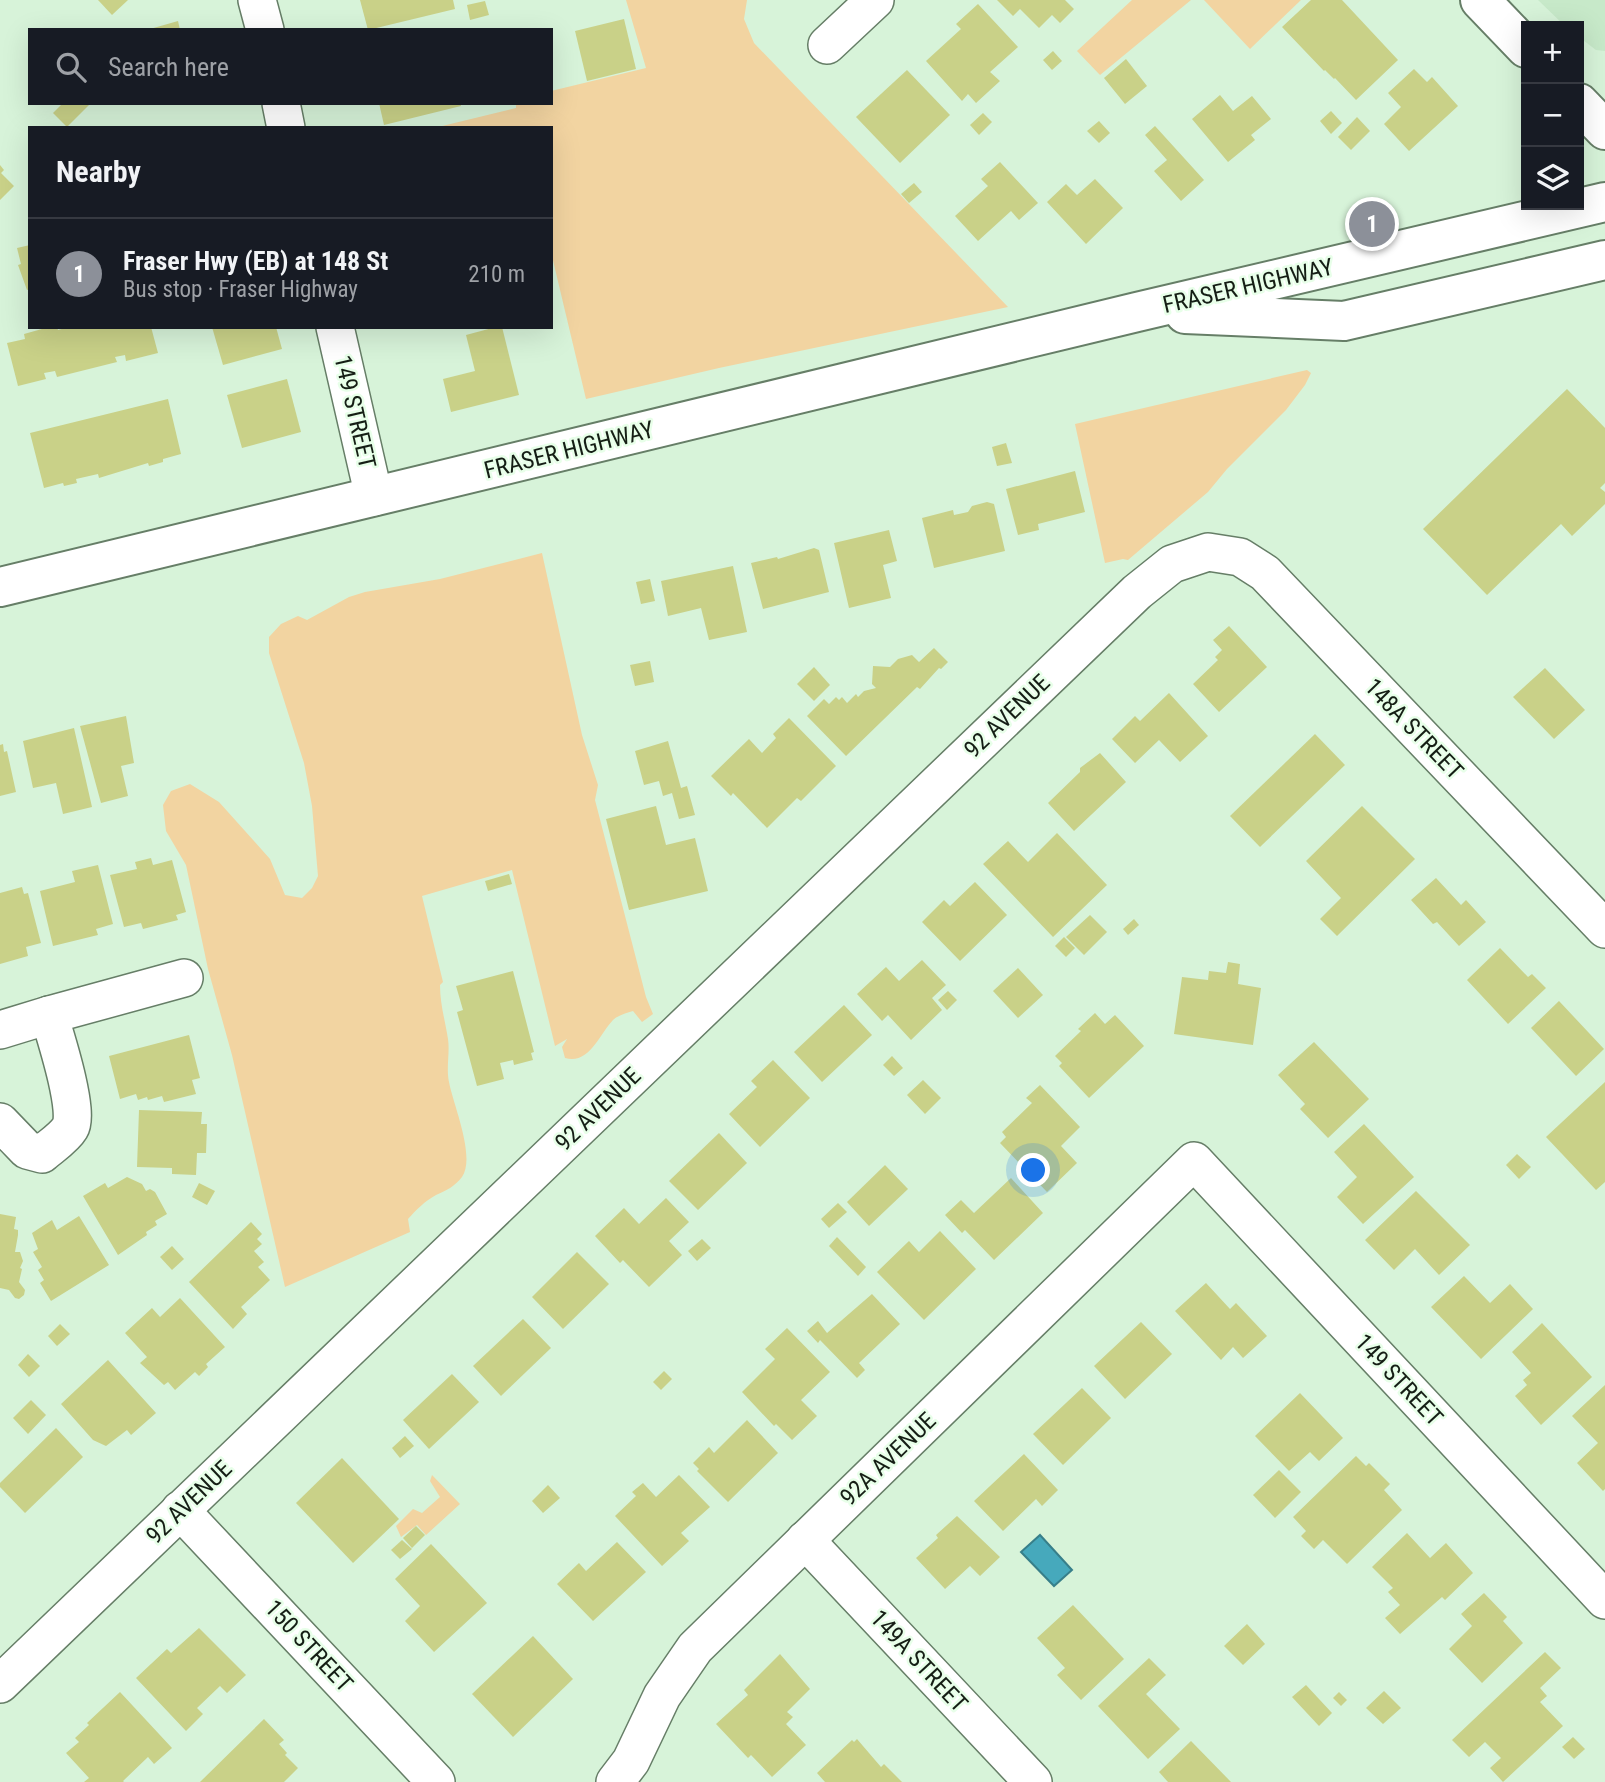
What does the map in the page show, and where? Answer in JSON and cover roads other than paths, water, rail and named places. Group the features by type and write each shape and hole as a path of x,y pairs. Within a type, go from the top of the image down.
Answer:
{"main road":[{"path":"1480,0 1521,43"},
{"path":"1584,108 1605,130"},
{"name":"FRASER HIGHWAY","path":"0,587 1137,312 1529,213 1605,202"},
{"name":"FRASER HIGHWAY","path":"1137,312 1344,321 1605,260"}],"street":[{"path":"257,0 264,28"},
{"path":"827,45 875,0"},
{"path":"281,105 286,126"},
{"name":"149 STREET","path":"335,329 374,497"},
{"name":"148A STREET","path":"1209,552 1240,557 1265,573 1605,929"},
{"name":"92 AVENUE","path":"0,1684 1137,592 1172,564 1209,552"},
{"path":"0,1030 184,978"},
{"path":"0,1122 27,1150 42,1154 72,1126 74,1115 71,1098 49,1015"},
{"name":"149 STREET","path":"1194,1161 1605,1600"},
{"name":"92A AVENUE","path":"615,1782 631,1760 662,1696 695,1647 1194,1161"},
{"name":"150 STREET","path":"180,1510 436,1782"},
{"name":"149A STREET","path":"805,1540 1033,1782"}],"water":[{"path":"1040,1535 1072,1570 1054,1586 1021,1552"}],"place":[{"name":"Fraser Hwy (EB) at 148 St","path":"1372,224"}]}
